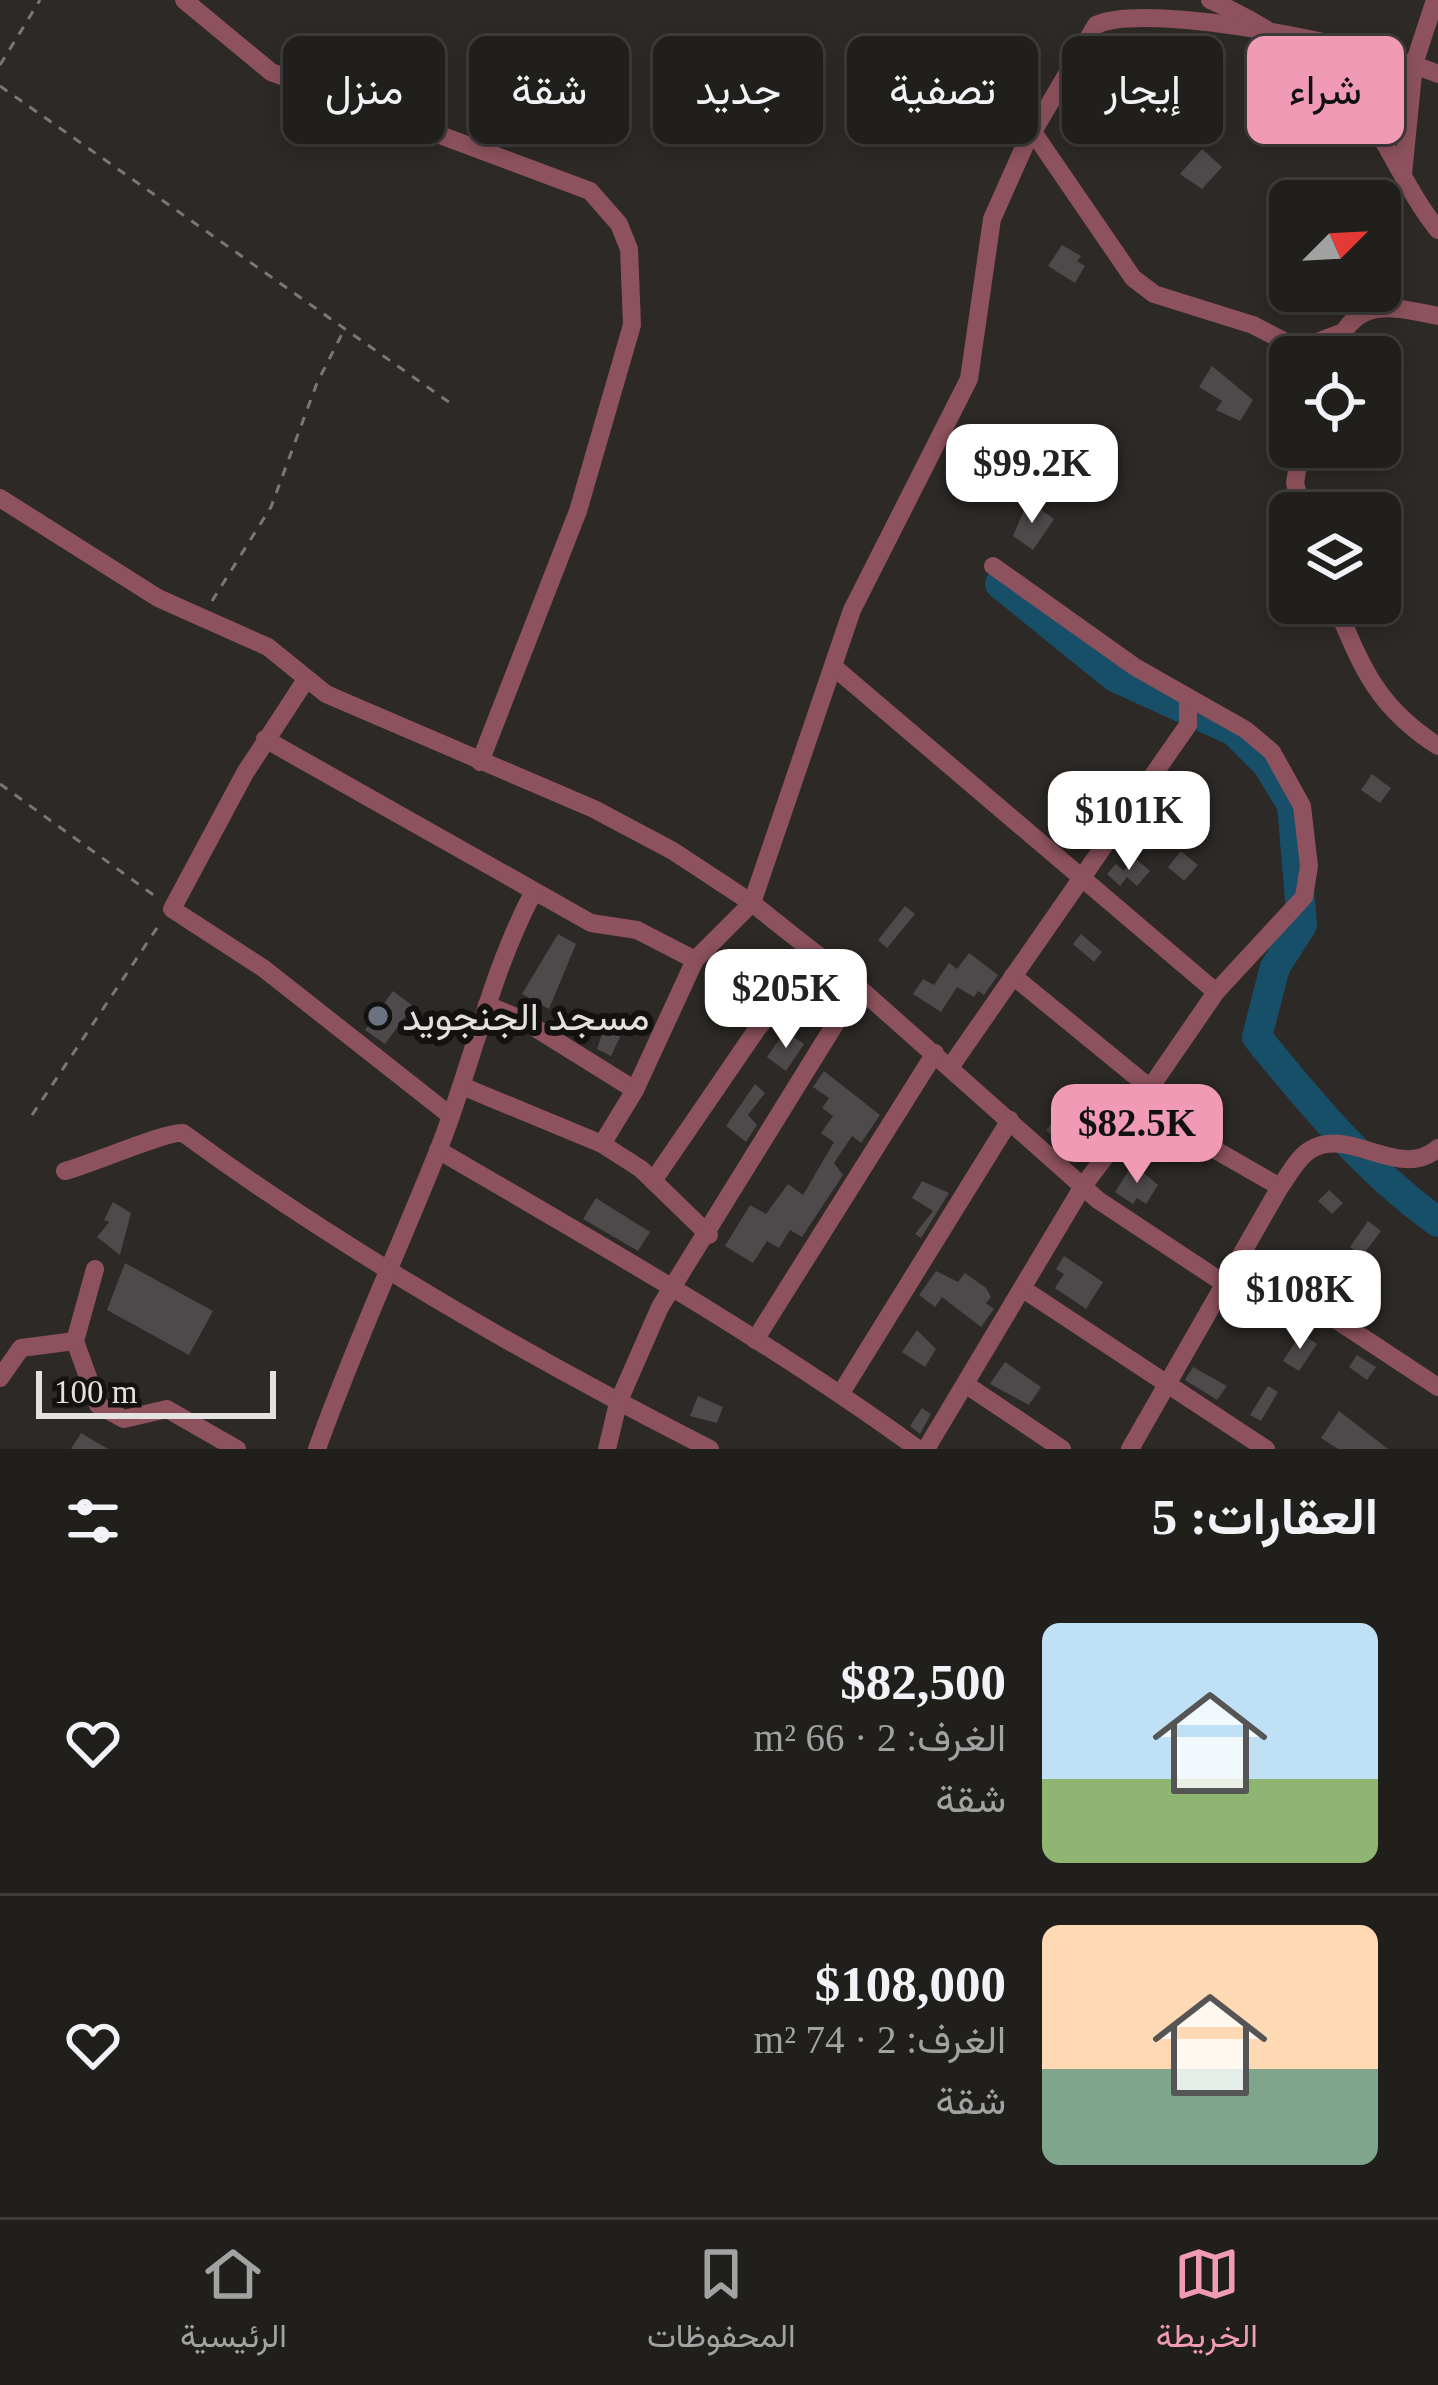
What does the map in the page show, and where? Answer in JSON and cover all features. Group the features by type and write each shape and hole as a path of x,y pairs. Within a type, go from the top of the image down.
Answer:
{"street":[{"path":"184,0 271,72 590,191 620,224 629,249 632,325 578,512 480,762"},
{"path":"1210,0 1263,29 1346,92 1372,123 1402,179 1438,230"},
{"path":"1402,179 1414,64 1435,0"},
{"path":"1038,123 1078,49 1106,20 1130,16 1263,29 1414,64 1438,74"},
{"path":"1038,139 1142,286 1252,325 1299,349 1341,333"},
{"path":"602,1144 635,1090 695,961 752,903 852,610 969,379 992,219 1027,144"},
{"path":"1340,336 1353,318 1376,308 1438,316"},
{"path":"0,498 143,590 268,646 305,681 390,725 595,809 673,850 752,903 858,987 1083,1186 1225,1284"},
{"path":"438,1150 674,1288 922,1449 968,1386 1083,1186 1142,1108 1150,1088 1216,992 1304,897 1307,833 1302,806 1272,752 1246,730 1135,668 993,566"},
{"path":"1345,624 1378,694 1401,722 1438,746"},
{"path":"836,668 1216,992"},
{"path":"305,681 265,740 172,909 280,980 451,1116"},
{"path":"755,1340 943,1060 1013,976 1187,724 1188,698"},
{"path":"265,740 591,923 637,930 695,961"},
{"path":"317,1449 438,1150 533,893"},
{"path":"652,1181 757,1029 818,955"},
{"path":"1013,976 1150,1088"},
{"path":"607,1449 618,1403 647,1332 858,987"},
{"path":"488,1005 521,1018 635,1090"},
{"path":"462,1086 602,1144 652,1181 710,1235"},
{"path":"1142,1108 1280,1186"},
{"path":"841,1393 1010,1120"},
{"path":"64,1171 120,1156 176,1130 388,1267 618,1403 710,1449"},
{"path":"1130,1449 1280,1186 1304,1154 1322,1145 1415,1160 1438,1148"},
{"path":"1241,1257 1438,1388"},
{"path":"95,1269 75,1341 92,1395 108,1414 124,1419 167,1409 236,1449"},
{"path":"1022,1289 1266,1449"},
{"path":"0,1378 21,1348 75,1341"},
{"path":"968,1386 1062,1449"}],"path":[{"path":"0,65 40,0"},
{"path":"0,86 453,405"},
{"path":"207,617 214,596 271,507 317,383 345,329"},
{"path":"0,784 172,909 32,1115"}],"building":[{"path":"1202,149 1222,167 1202,189 1180,174"},
{"path":"1062,245 1081,256 1077,261 1085,266 1075,283 1048,266"},
{"path":"1212,366 1253,400 1240,421 1216,410 1222,401 1199,387"},
{"path":"1028,501 1054,519 1033,550 1013,536"},
{"path":"1372,774 1391,788 1380,803 1361,790"},
{"path":"1181,851 1198,865 1184,881 1168,867"},
{"path":"1135,858 1150,871 1137,886 1127,877 1120,886 1107,874 1116,864 1124,871"},
{"path":"905,906 915,914 887,948 878,940"},
{"path":"558,934 576,944 549,1009 522,994"},
{"path":"1081,934 1102,952 1094,962 1073,944"},
{"path":"969,953 998,975 984,995 978,991 974,997 957,987 941,1012 913,994 923,979 934,985 949,963 957,969"},
{"path":"393,991 413,1006 385,1044 365,1030"},
{"path":"608,1016 626,1024 611,1056 597,1049"},
{"path":"785,1031 804,1044 786,1071 767,1057"},
{"path":"824,1071 880,1115 861,1143 852,1136 834,1163 843,1175 802,1237 790,1230 779,1248 767,1241 753,1263 725,1246 750,1205 766,1214 788,1184 803,1195 834,1142 821,1133 833,1116 822,1108 829,1098 813,1087"},
{"path":"755,1084 765,1093 748,1115 757,1125 746,1142 726,1126"},
{"path":"1065,1108 1086,1126 1067,1148 1046,1130"},
{"path":"1133,1164 1158,1185 1146,1204 1137,1198 1133,1204 1115,1192"},
{"path":"922,1181 949,1193 921,1238 915,1234 933,1211 912,1198"},
{"path":"1329,1190 1343,1203 1332,1214 1318,1201"},
{"path":"596,1198 650,1232 638,1251 583,1219"},
{"path":"113,1202 131,1213 120,1255 97,1237 109,1222 104,1220"},
{"path":"1368,1221 1381,1231 1362,1256 1350,1247"},
{"path":"1064,1256 1103,1282 1086,1309 1055,1288 1064,1274 1056,1269"},
{"path":"125,1263 213,1311 189,1355 107,1310"},
{"path":"936,1271 958,1282 965,1273 986,1288 991,1297 986,1303 994,1309 981,1327 942,1297 935,1307 919,1295"},
{"path":"917,1330 936,1349 925,1367 902,1352"},
{"path":"1301,1333 1317,1344 1299,1371 1283,1361"},
{"path":"1357,1355 1376,1367 1367,1380 1349,1367"},
{"path":"1005,1362 1041,1387 1029,1405 990,1384"},
{"path":"1193,1367 1227,1386 1217,1400 1185,1380"},
{"path":"1268,1386 1278,1392 1261,1421 1250,1415"},
{"path":"698,1396 723,1407 717,1423 690,1416"},
{"path":"922,1408 931,1414 920,1434 910,1426"},
{"path":"1339,1411 1388,1449 1338,1449 1321,1438"},
{"path":"81,1433 108,1449 71,1449"}],"waterway":[{"path":"1000,584 1115,677 1234,731 1267,764 1292,805 1302,925 1275,967 1257,1037 1364,1159 1438,1222"}],"place":[{"name":"مسجد الجنجويد","path":"378,1016"}]}
